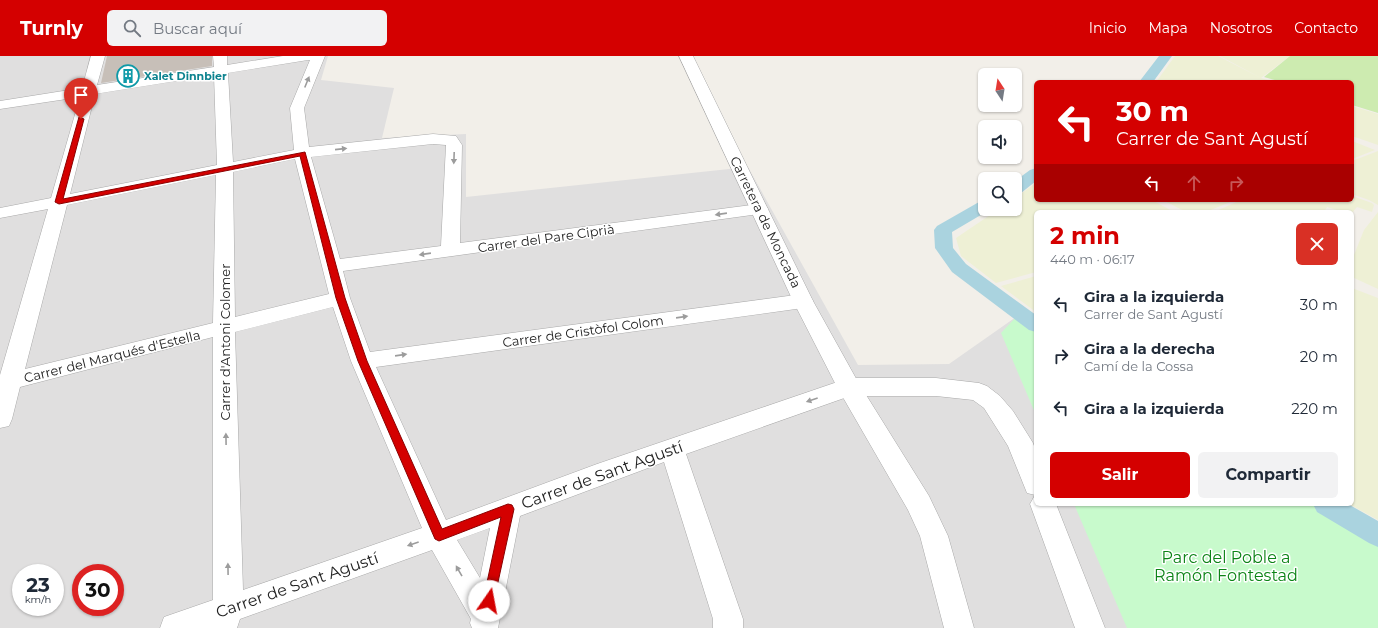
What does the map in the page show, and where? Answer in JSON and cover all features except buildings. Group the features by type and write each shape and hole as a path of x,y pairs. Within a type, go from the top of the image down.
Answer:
{"street":[{"path":"0,419 5,383 59,202 98,56"},
{"path":"0,105 88,91 220,63 308,56"},
{"path":"318,56 297,108 302,153 333,266 340,298 362,361 439,536 485,622"},
{"name":"Carretera de Moncada","path":"686,56 803,300 849,387 919,504 934,536 959,628"},
{"name":"Carrer d'Antoni Colomer","path":"220,63 225,167 225,618"},
{"path":"0,213 225,167 302,153 433,139 450,139 454,145 450,251"},
{"name":"Carrer del Pare Ciprià","path":"333,266 759,209"},
{"name":"Carrer del Marqués d'Estella","path":"5,383 340,298"},
{"name":"Carrer de Cristòfol Colom","path":"362,361 803,300"},
{"name":"Carrer de Sant Agustí","path":"175,628 225,618 508,509 672,449 849,387 936,387 979,392 992,402 1020,443 1034,480"},
{"path":"672,449 728,619 728,628"},
{"path":"1044,506 1090,628"},
{"path":"485,622 508,509"}],"shaded area":[{"path":"0,56 328,56 321,80 394,88 382,138 466,134 466,197 748,167 858,365 949,364 1016,317 1034,330 1034,506 1318,506 1378,541 1378,628 0,628"}],"green space":[{"path":"1175,56 1218,56 1261,78 1268,80 1157,80"},
{"path":"1220,56 1290,56 1261,78"},
{"path":"1290,56 1378,56 1378,113 1354,106 1354,80 1275,80 1264,77"},
{"path":"1354,107 1378,114 1378,145 1354,137"},
{"path":"1354,142 1375,150 1354,158"},
{"path":"1378,151 1378,205 1354,195 1354,160"},
{"path":"1034,184 1034,202 1156,202 1170,210 1034,210 1034,273 996,283 961,256 956,238 989,216 1022,216 1022,193"},
{"path":"1354,197 1374,205 1372,212 1357,207 1354,211 1337,210 1327,207 1325,210 1218,210 1236,202 1354,202"},
{"path":"1167,202 1230,202 1211,210 1182,210"},
{"path":"1378,212 1378,289 1354,278 1354,255 1364,230"},
{"path":"1034,277 1034,311 1001,286"},
{"path":"1354,289 1378,298 1378,520 1353,506 1354,506"},
{"path":"1016,317 1034,330 1034,410 1001,333"},
{"name":"Parc del Poble a Ramón Fontestad","path":"1075,506 1318,506 1378,541 1378,628 1127,628"}],"waterway":[{"path":"1148,80 1166,56"},
{"path":"1022,184 1034,175"},
{"path":"978,210 943,230 944,248 959,268 1034,324"},
{"path":"1329,506 1378,535"}],"place":[{"name":"Xalet Dinnbier","path":"128,76"}],"route":[{"path":"81,119 59,202 225,167 302,153 333,264 340,298 362,361 439,536 508,509 489,601"}]}
